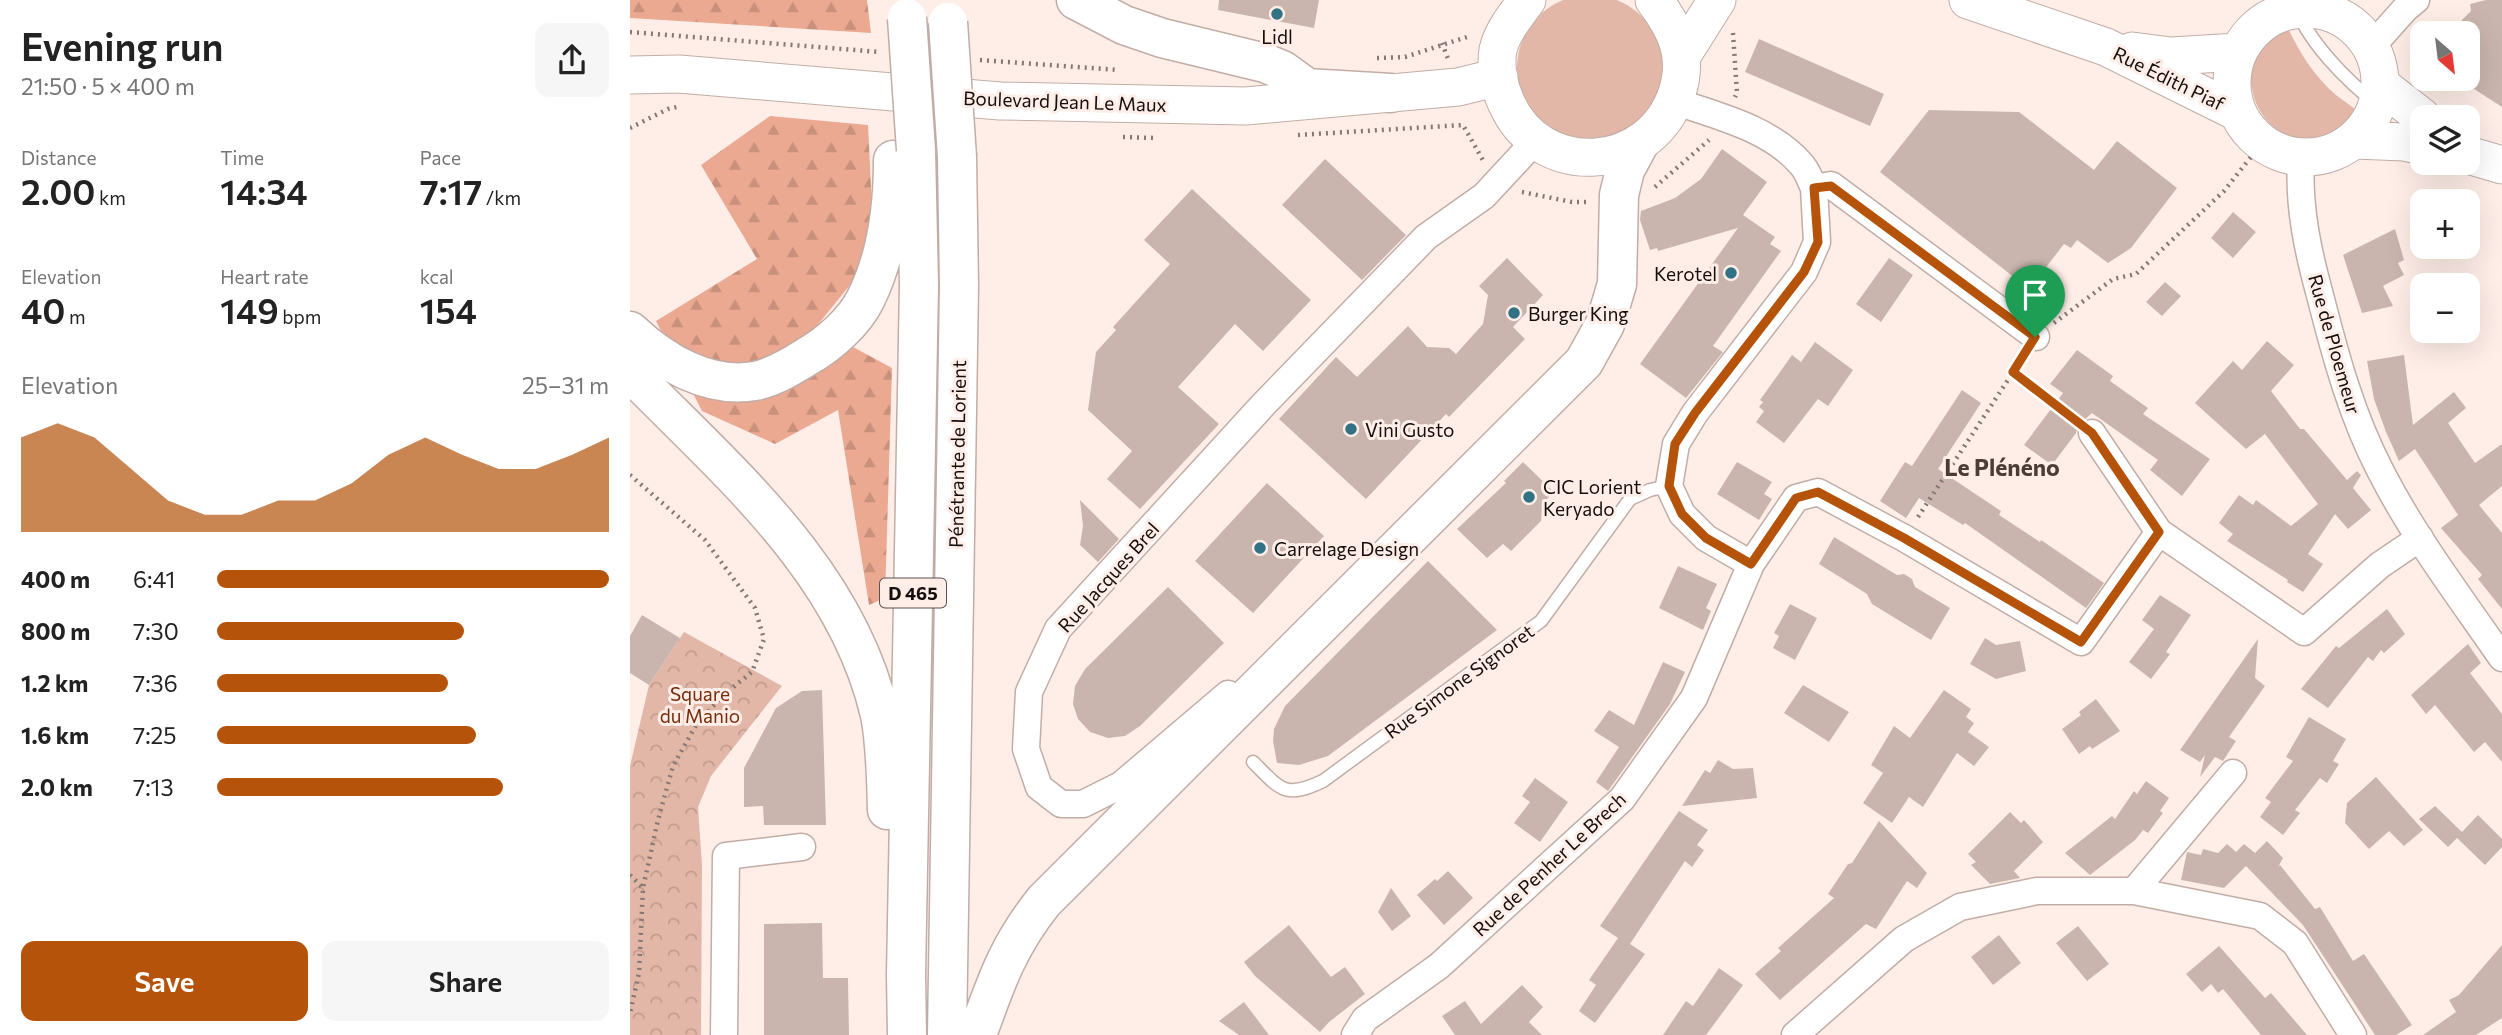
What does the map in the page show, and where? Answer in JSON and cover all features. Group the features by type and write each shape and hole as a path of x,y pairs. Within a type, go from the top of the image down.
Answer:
{"highway":[{"path":"1076,0 1124,25 1162,38 1265,63 1282,70 1307,88 1391,93"},
{"name":"D 465","path":"901,8 905,149 919,285 907,1035"},
{"name":"Pénétrante de Lorient","path":"946,11 957,157 959,286 947,1035"},
{"path":"977,1035 1007,955 1022,929 1044,901 1584,362 1605,324 1617,284 1619,195 1625,170 1639,144"},
{"path":"630,331 649,349 685,371 722,380 755,381 786,369 829,344 864,303 881,263 893,188 905,149"},
{"path":"630,372 745,490 797,548 832,596 864,663 880,717 886,782 892,1035"}],"main road":[{"path":"1527,0 1509,25 1498,50 1499,77 1510,112 1523,129 1548,148 1568,156 1597,158 1622,152 1639,144 1659,127 1674,102 1680,83 1681,57 1678,41 1670,21 1654,0"},
{"path":"1681,57 1717,0"},
{"path":"1968,0 2015,9 2106,47"},
{"path":"2307,5 2343,17 2359,30 2372,46 2379,65 2382,101 2369,124 2355,140 2339,150 2301,158 2280,153 2262,143 2247,129 2237,112 2232,92 2232,71 2248,29 2307,5"},
{"name":"Rue Édith Piaf","path":"2106,47 2171,56 2248,29"},
{"name":"Rue Édith Piaf","path":"2106,47 2237,112"},
{"name":"Boulevard Jean Le Maux","path":"630,75 679,74 1000,101 1246,107 1458,87 1499,77"},
{"path":"2382,101 2410,112"},
{"path":"2355,140 2410,143"}],"street":[{"path":"2372,46 2416,0"},
{"path":"1674,102 1753,130 1784,149 1802,165 1814,188 1818,242 1804,272 1695,413 1675,444 1669,486 1682,514 1706,538 1751,564"},
{"name":"Rue Jacques Brel","path":"1399,547 1121,785 1083,804 1061,804 1040,787 1027,748 1029,691 1058,628 1263,405 1406,257 1448,220 1484,196 1536,140"},
{"name":"Rue de Ploemeur","path":"2301,158 2299,181 2303,230 2339,369 2356,418 2381,471 2420,538 2502,658"},
{"path":"1814,188 1831,186 2035,337"},
{"path":"2092,433 2159,532 2304,632 2379,565 2420,538"},
{"name":"Rue de Penher Le Brech","path":"1355,1035 1365,1019 1439,966 1622,799 1694,698 1751,564 1796,498 1818,492 1904,538"},
{"path":"1904,538 2081,642 2159,532"},
{"path":"2134,891 2233,773"},
{"path":"724,1035 726,856 802,847"},
{"path":"1795,1035 1905,939 1960,907 2036,891 2134,891 2259,916 2295,943 2353,1035"}],"lane":[{"path":"2307,5 2339,72 2382,101"},
{"name":"Rue Simone Signoret","path":"1253,762 1278,787 1292,791 1304,790 1323,781 1541,621 1630,499 1650,490 1669,486"}],"path":[{"path":"630,32 885,52"},
{"path":"1367,58 1405,57 1443,43"},
{"path":"979,60 1120,70"},
{"path":"1904,538 2035,337 2113,279 2136,274 2224,191 2262,143"},
{"path":"2013,372 2092,433"},
{"path":"630,475 705,540 755,608 764,639 752,672 722,696 695,727 673,766 643,888 639,973 630,1013"},
{"path":"630,875 643,888"}],"green space":[{"path":"1569,-1 1611,-1 1630,7 1651,28 1661,54 1661,82 1651,108 1630,129 1604,139 1576,139 1550,129 1529,108 1519,82 1519,54 1529,28 1550,7"},
{"path":"630,0 867,0 871,33 630,18"},
{"path":"2287,26 2314,72 2336,95 2359,112 2338,130 2323,137 2310,140 2287,135 2267,121 2255,100 2250,76 2252,64 2264,46"},
{"path":"770,116 868,125 873,227 854,280 816,327 892,368 885,598 869,605 838,410 775,444 702,411 656,321 757,259 701,165"},
{"name":"Square du Manio","path":"684,632 782,686 711,776 698,807 702,865 701,1035 630,1035 630,766 649,685"}],"building":[{"name":"Lidl","path":"1219,0 1319,0 1314,28 1218,10"},
{"path":"2502,0 2502,107 2477,91 2480,91 2480,21 2461,21 2471,11 2470,4"},
{"path":"1759,39 1884,94 1870,126 1745,72"},
{"path":"1929,110 2019,112 2094,170 2117,141 2177,188 2131,248 2108,263 2077,240 2071,248 2064,244 2029,289 1880,172"},
{"path":"1722,149 1767,182 1743,215 1775,237 1770,244 1781,251 1713,346 1723,352 1686,398 1640,364 1738,228 1658,251 1657,248 1650,250 1640,220 1641,211 1675,198 1701,179"},
{"path":"1325,159 1406,235 1362,280 1282,205"},
{"path":"1192,189 1311,300 1263,351 1235,324 1178,387 1219,424 1140,509 1107,479 1132,451 1088,410 1096,352 1116,330 1113,327 1170,264 1144,240"},
{"path":"2233,212 2256,232 2233,258 2211,238"},
{"path":"2395,229 2404,260 2398,263 2404,275 2383,286 2393,306 2362,313 2343,255"},
{"path":"1507,258 1543,295 1513,327 1525,339 1449,417 1446,414 1366,499 1279,419 1336,357 1357,377 1408,326 1427,347 1449,348 1456,354 1483,324 1488,295 1479,286"},
{"path":"1889,258 1913,275 1881,322 1856,304"},
{"path":"2165,282 2181,296 2162,316 2146,302"},
{"path":"2267,341 2294,365 2271,391 2300,429 2304,429 2347,480 2357,471 2361,475 2353,488 2371,510 2348,529 2335,514 2308,554 2323,564 2303,592 2227,541 2233,534 2219,523 2239,495 2253,505 2256,500 2291,526 2318,504 2265,434 2246,449 2195,403 2233,361 2242,370"},
{"path":"1815,342 1853,370 1828,406 1818,399 1784,443 1756,422 1764,411 1759,407 1763,402 1760,400 1792,355 1801,362"},
{"path":"2077,350 2113,376 2110,381 2148,408 2143,414 2210,459 2182,496 2150,470 2158,460 2092,413 2078,426 2076,433 2052,465 2024,445 2063,393 2050,384"},
{"path":"2404,355 2413,425 2454,392 2466,408 2448,423 2475,463 2502,444 2502,486 2479,505 2502,533 2502,609 2478,579 2482,575 2441,528 2458,515 2415,449 2399,461 2386,432 2374,399 2367,361"},
{"path":"1962,390 1981,403 1938,469 2001,511 1999,515 2104,583 2086,608 1965,523 1963,525 1919,498 1906,518 1880,501 1905,462 1912,466"},
{"path":"1523,462 1554,492 1543,503 1541,521 1511,551 1503,544 1487,558 1457,529 1506,483 1504,481"},
{"path":"1737,462 1772,482 1764,494 1772,499 1759,520 1717,494"},
{"name":"Carrelage Design","path":"1267,483 1324,536 1253,613 1195,561"},
{"path":"1080,500 1119,539 1098,562 1080,545 1083,526"},
{"path":"1834,537 1897,575 1904,574 1912,579 1915,587 1950,608 1931,640 1872,604 1867,594 1819,564"},
{"path":"1428,561 1497,630 1328,756 1299,765 1277,763 1274,729 1285,706"},
{"path":"1678,566 1717,584 1706,608 1711,611 1703,630 1659,608"},
{"path":"1168,587 1224,643 1140,726 1125,736 1108,738 1090,732 1078,719 1073,704 1075,686 1085,669"},
{"path":"2160,595 2191,615 2166,652 2170,654 2151,679 2129,662 2154,629 2142,620"},
{"path":"1790,604 1817,618 1795,660 1773,648 1779,636 1774,633"},
{"path":"2387,609 2405,634 2384,653 2381,650 2373,661 2368,657 2328,708 2301,689 2336,646 2339,648"},
{"path":"642,615 680,638 649,685 630,673 630,636"},
{"path":"1985,638 1996,645 2020,641 2026,671 1996,679 1970,664"},
{"path":"2258,639 2255,678 2265,686 2229,737 2236,741 2223,761 2215,757 2200,777 2205,755 2200,762 2180,750"},
{"path":"2468,644 2481,663 2470,673 2502,714 2502,762 2485,742 2474,752 2435,705 2426,714 2411,695"},
{"path":"1663,662 1685,672 1670,704 1608,791 1596,782 1619,747 1594,731 1609,710 1634,725"},
{"path":"1803,685 1849,712 1829,742 1784,713"},
{"path":"822,690 826,825 764,825 763,806 744,807 744,768 776,708 802,691"},
{"path":"1944,690 1971,709 1966,717 1974,723 1968,732 1989,747 1974,766 1957,753 1923,807 1909,797 1892,823 1863,803 1883,773 1871,765 1894,726 1910,738"},
{"path":"2096,699 2120,731 2079,754 2062,729"},
{"path":"2309,717 2346,739 2333,761 2339,764 2327,783 2320,778 2295,810 2300,813 2283,835 2260,817 2271,802 2265,798 2293,761 2286,757"},
{"path":"1718,760 1733,769 1753,768 1757,798 1682,806 1705,770 1710,773"},
{"path":"2376,777 2423,830 2404,846 2389,831 2369,849 2345,823 2347,803"},
{"path":"1535,778 1568,802 1540,842 1514,823 1530,802 1522,796"},
{"path":"2146,781 2169,798 2160,811 2163,813 2148,833 2143,830 2135,840 2090,875 2065,853 2112,816 2115,819 2134,791 2137,794"},
{"path":"2435,806 2462,832 2478,815 2502,839 2502,847 2485,865 2457,838 2448,847 2419,819"},
{"path":"1679,811 1708,830 1697,845 1704,850 1692,867 1685,861 1630,944 1645,954 1595,1023 1579,1011 1596,985 1589,980 1618,938 1600,926"},
{"path":"2010,812 2021,823 2024,820 2043,842 2014,871 2020,878 1990,884 1971,865 1976,862 1968,854"},
{"path":"1879,821 1927,873 1917,888 1907,881 1876,929 1866,924 1780,1000 1755,974 1781,951 1778,948 1834,898 1828,894"},
{"path":"2267,841 2283,858 2278,867 2280,865 2315,909 2320,907 2353,961 2364,954 2412,1025 2396,1035 2375,1035 2303,925 2246,866 2224,888 2181,880 2187,852 2201,855 2203,849 2218,853 2227,844 2236,852 2244,844 2255,853"},
{"path":"1448,871 1473,898 1444,925 1417,895"},
{"path":"1391,888 1411,916 1392,931 1378,912"},
{"path":"822,923 823,978 848,978 849,1035 764,1035 764,924"},
{"path":"1289,925 1331,977 1345,967 1365,994 1320,1032 1255,976 1244,962"},
{"path":"2078,926 2109,964 2087,981 2056,943"},
{"path":"1999,935 2021,963 1993,985 1971,957"},
{"path":"2502,945 2502,1018 2476,1035 2423,1035 2456,1012 2449,1000 2459,995"},
{"path":"2219,946 2265,998 2271,993 2307,1035 2261,1035 2223,989 2218,993 2211,984 2202,992 2186,974"},
{"path":"1719,968 1743,985 1706,1035 1663,1035 1686,1001 1693,1006"},
{"path":"1522,985 1543,1007 1529,1022 1542,1035 1455,1035 1442,1016 1465,1001 1481,1024"},
{"path":"1244,1002 1269,1035 1239,1035 1219,1021"}],"place":[{"name":"Lidl","path":"1277,14"},
{"name":"Kerotel","path":"1731,273"},
{"name":"Burger King","path":"1514,313"},
{"name":"Vini Gusto","path":"1351,429"},
{"name":"CIC Lorient Keryado","path":"1529,497"},
{"name":"Carrelage Design","path":"1260,548"}],"district":[{"name":"Le Plénéno","path":"2002,467"}],"route":[{"path":"1831,186 2035,337 2013,372 2092,433 2159,532 2081,642 1904,538 1818,492 1796,498 1751,564 1706,538 1682,514 1669,486 1675,444 1695,413 1804,272 1818,242 1814,188 1831,186"}]}
